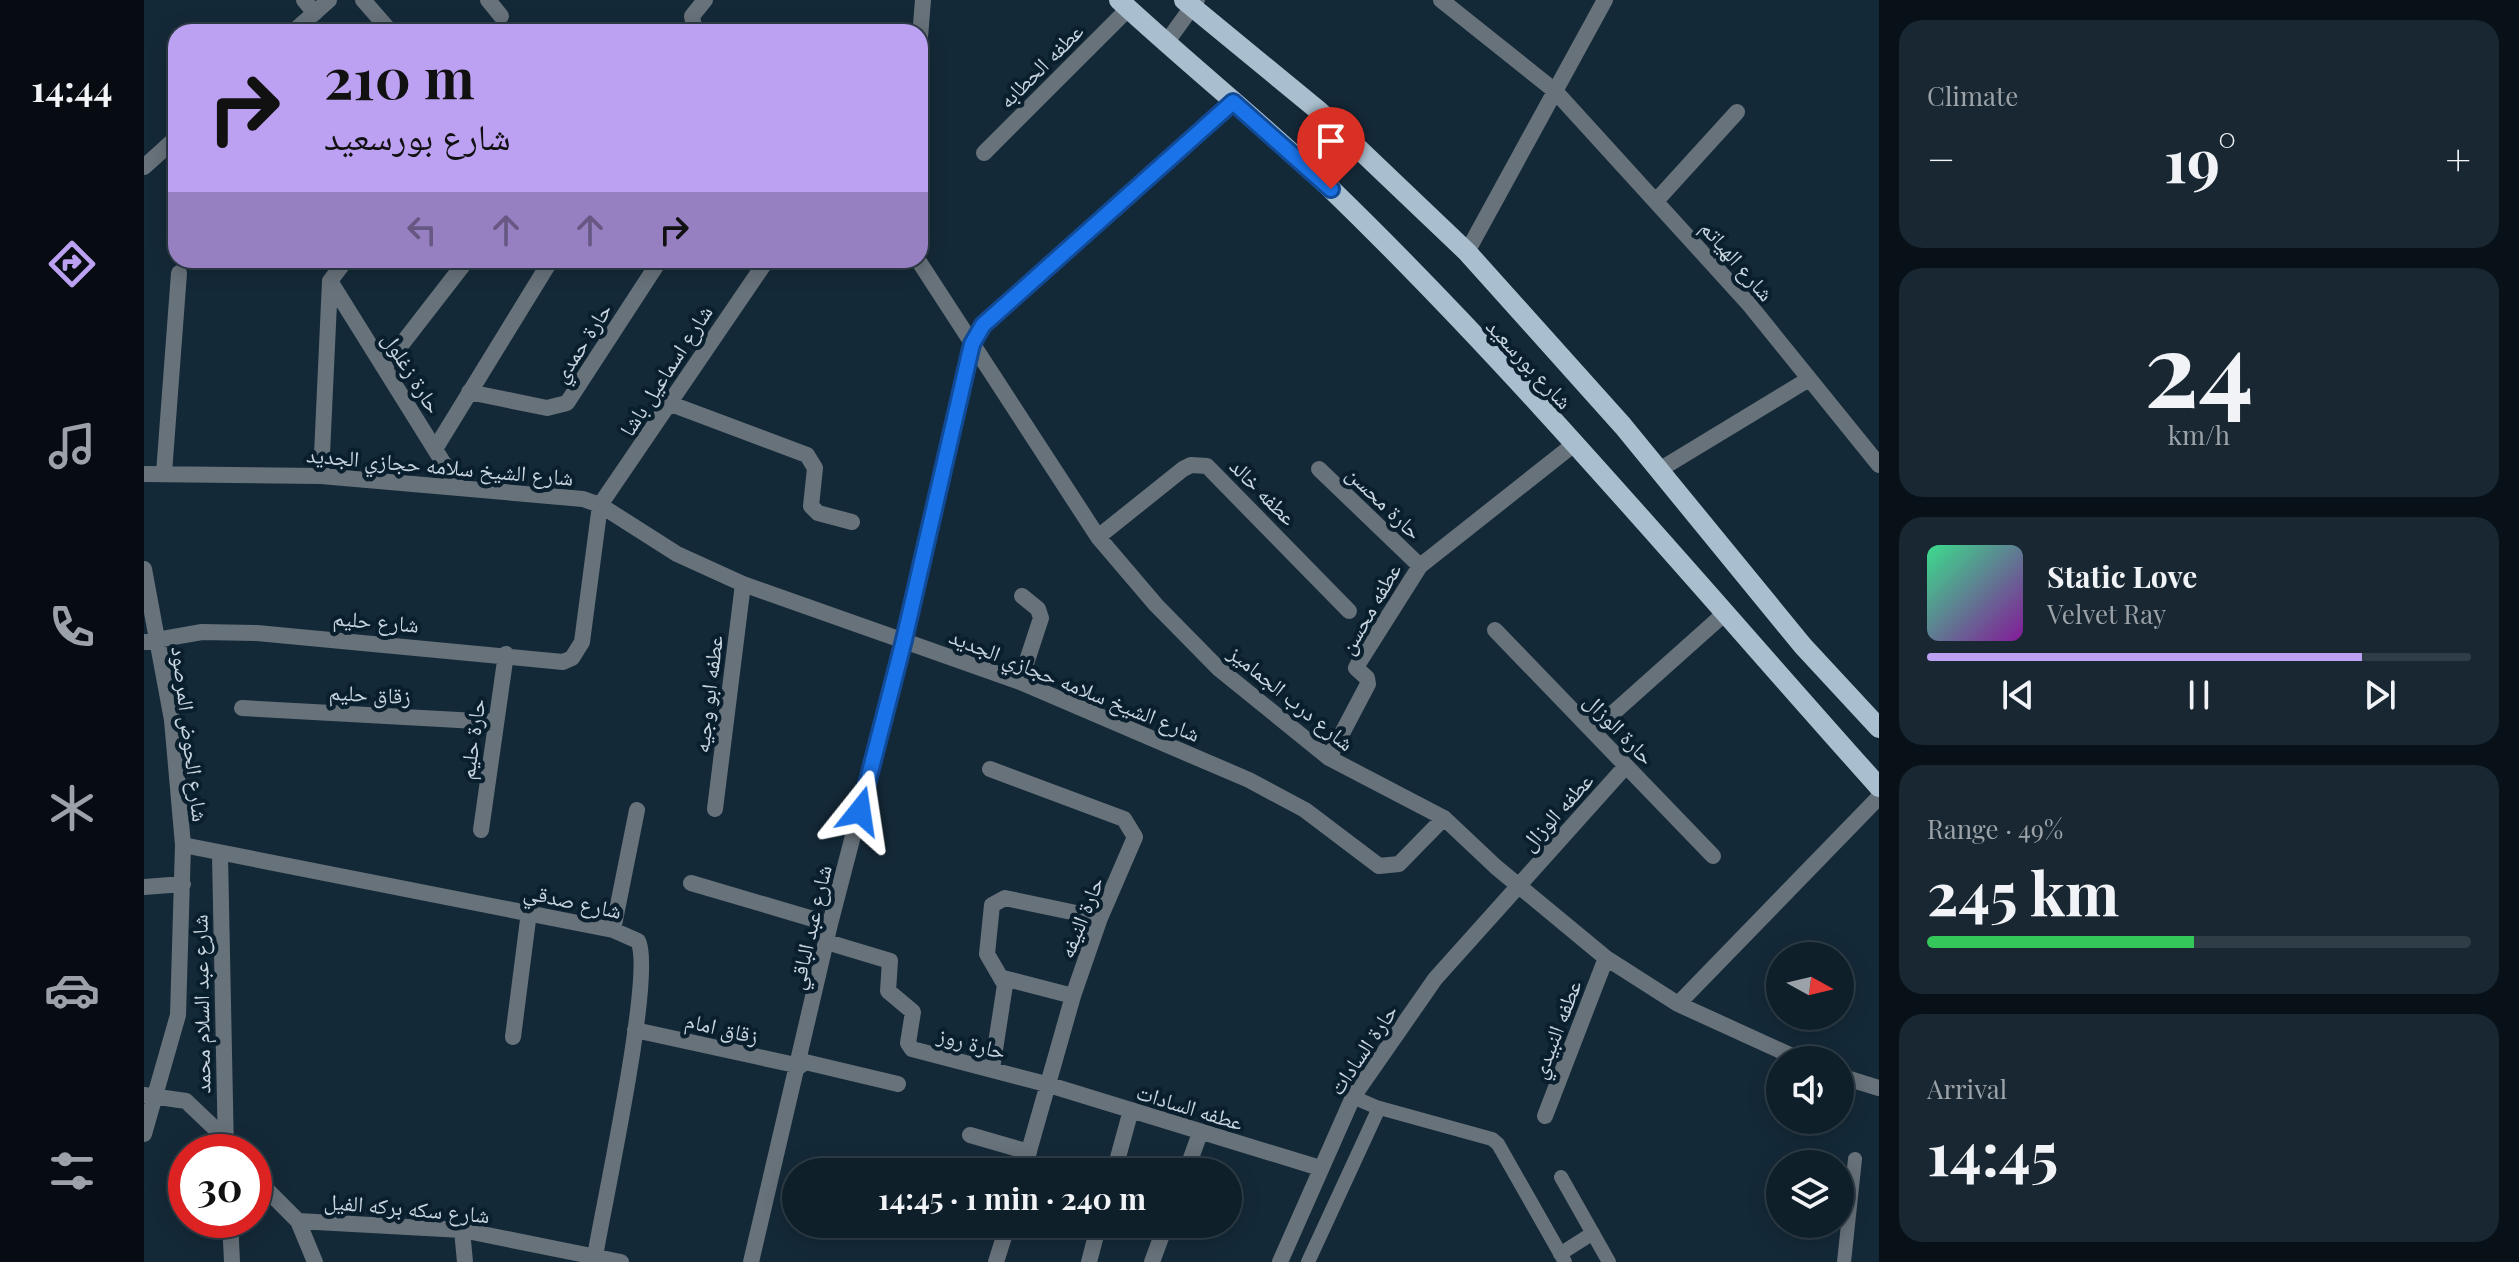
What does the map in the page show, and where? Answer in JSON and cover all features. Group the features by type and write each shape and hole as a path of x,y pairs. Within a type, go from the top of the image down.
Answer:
{"main road":[{"name":"شارع بورسعيد","path":"1190,2 1319,111 1467,252 1531,320 1803,646 1879,728"},
{"name":"شارع بورسعيد","path":"1123,4 1331,189 1573,445 1879,787"}],"street":[{"path":"298,24 309,6 329,0"},
{"path":"363,0 384,24"},
{"path":"488,0 501,16"},
{"path":"693,24 694,10 705,0"},
{"path":"921,24 923,0"},
{"name":"شارع الهياتم","path":"1441,0 1555,91 1748,303 1879,465"},
{"path":"1467,252 1605,0"},
{"path":"1166,43 1190,2"},
{"name":"عطفه الحطابه","path":"984,153 1123,4"},
{"name":"شارع عبد الباقي","path":"751,1262 800,1064 830,924 904,640 972,344 983,325 1233,102"},
{"path":"1656,201 1737,112"},
{"path":"144,167 168,145"},
{"path":"321,476 330,281 340,268"},
{"path":"384,367 461,268"},
{"path":"435,449 546,268"},
{"name":"حارة حمدي","path":"469,392 547,408 567,403 655,268"},
{"name":"شارع اسماعيل باشا","path":"600,505 761,268"},
{"name":"شارع درب الجماميز","path":"923,268 1098,537 1156,605 1218,668 1285,726 1329,758 1444,818 1606,958 1678,1004 1770,1046"},
{"path":"164,473 179,273"},
{"name":"حارة زغلول","path":"330,281 459,488"},
{"path":"1659,470 1809,379"},
{"path":"671,404 807,455 815,468 811,506 818,513 852,522"},
{"name":"عطفه محسن","path":"1329,758 1369,681 1358,672 1358,664 1420,566 1573,445"},
{"name":"عطفه خالد","path":"1098,537 1183,469 1191,465 1207,466 1349,611"},
{"name":"حارة محسن","path":"1319,469 1420,566"},
{"name":"شارع الشيخ سلامه حجازي الجديد","path":"144,474 321,476 583,499 600,505 677,554 743,584 1020,682 1249,780 1305,810 1379,866 1399,864 1444,818"},
{"name":"شارع حليم","path":"150,640 202,632 257,633 506,654 563,662 572,658 582,642 600,505"},
{"name":"شارع الحوض المرصود","path":"144,569 150,640 172,720 183,845 178,1015 151,1095 144,1134"},
{"name":"عطفه ابو وجيه","path":"715,809 743,584"},
{"path":"1020,682 1041,618 1038,609 1022,596"},
{"path":"1593,731 1724,614"},
{"name":"حارة الوزال","path":"1495,630 1713,856"},
{"name":"حارة حليم","path":"481,830 506,654"},
{"name":"زقاق حليم","path":"242,708 495,722"},
{"name":"عطفه الوزال","path":"1518,885 1626,766"},
{"name":"حارة النيفه","path":"990,769 1130,824 1135,844 1100,918 1073,996 1027,1158"},
{"path":"1678,1004 1879,797"},
{"path":"613,930 637,810"},
{"name":"شارع صدقي","path":"183,845 220,855 529,912 629,934 642,949 635,1030 594,1259"},
{"name":"شارع عبد السلام محمد","path":"220,855 225,1134"},
{"path":"691,883 830,924"},
{"path":"144,887 183,884"},
{"name":"حارة السادات","path":"1280,1262 1353,1097 1435,979 1518,885"},
{"path":"992,1069 1005,993 1003,978 987,954 991,910 996,901 1005,898 1100,918"},
{"path":"513,1037 529,912"},
{"name":"حارة روز","path":"827,942 890,961 888,991 913,1012 908,1043 911,1048 1046,1084"},
{"name":"عطفه النبيدي","path":"1545,1116 1606,958"},
{"path":"1003,978 1073,996"},
{"name":"زقاق امام","path":"635,1030 898,1084"},
{"path":"1854,1080 1879,1088"},
{"name":"عطفه السادات","path":"1046,1084 1320,1168"},
{"path":"151,1095 186,1101 215,1134"},
{"path":"1118,1158 1131,1110"},
{"path":"1191,1158 1200,1133"},
{"path":"970,1135 1029,1152"},
{"name":"شارع سكه بركه الفيل","path":"272,1195 298,1221 462,1230 621,1262"},
{"path":"298,1221 315,1262"},
{"path":"462,1230 465,1262"},
{"path":"231,1238 232,1262"},
{"path":"996,1262 1004,1238"},
{"path":"1089,1262 1095,1238"},
{"path":"1152,1262 1161,1238"}],"lane":[{"path":"1353,1097 1379,1108 1481,1134 1498,1144 1562,1258 1593,1233"},
{"path":"1308,1262 1379,1108"},
{"path":"1844,1262 1855,1159"},
{"path":"1561,1177 1609,1262"}],"route":[{"path":"860,811 904,640 972,344 983,325 1233,102 1331,189"}]}
